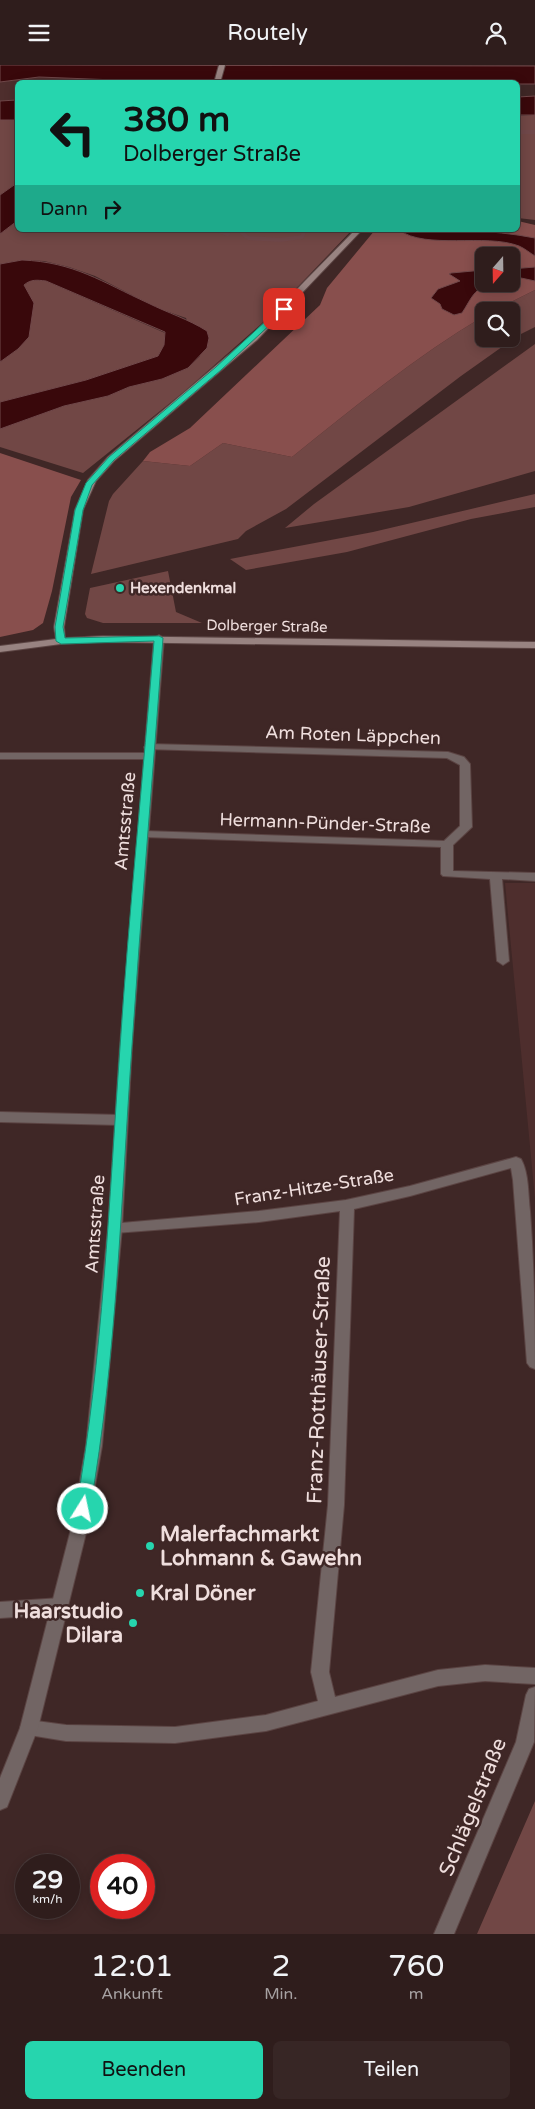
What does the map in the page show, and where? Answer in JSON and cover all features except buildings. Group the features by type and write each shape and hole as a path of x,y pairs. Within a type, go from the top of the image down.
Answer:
{"main road":[{"path":"218,80 222,65"},
{"path":"61,641 59,627 75,529 79,510 89,485 111,459 254,338 357,232"},
{"name":"Dolberger Straße","path":"0,649 61,641 159,638 535,645"}],"street":[{"name":"Amtsstraße","path":"0,1801 29,1728 61,1607 80,1525 94,1446 115,1228 120,1120 159,638"},
{"path":"0,756 149,752"},
{"name":"Am Roten Läppchen","path":"149,752 448,755 465,764 466,827 447,844"},
{"name":"Hermann-Pünder-Straße","path":"144,834 447,844 447,874 535,877"},
{"path":"496,876 503,961"},
{"path":"0,1117 120,1120"},
{"name":"Franz-Hitze-Straße","path":"115,1228 220,1222 347,1205 446,1182 516,1162 520,1180 535,1363"},
{"name":"Franz-Rotthäuser-Straße","path":"328,1706 320,1672 336,1505 347,1205"},
{"path":"0,1610 61,1607"},
{"path":"29,1728 66,1733 176,1735 266,1723 438,1678 485,1673 535,1676"},
{"name":"Schlägelstraße","path":"444,1934 525,1742 535,1695"}],"shaded area":[{"path":"0,65 535,66 535,84 520,84 520,80 116,80 39,77 0,82"},
{"path":"39,77 131,80 16,80"},
{"path":"15,80 15,100 0,101 0,82"},
{"path":"535,96 535,115 520,115 520,97"},
{"path":"15,100 15,120 0,120 0,101"},
{"path":"535,115 535,220 520,218 520,116"},
{"path":"0,120 15,120 15,184 0,195"},
{"path":"15,184 15,223 0,234 0,195"},
{"path":"520,221 535,225 535,290 511,302 475,302 475,322 409,365 292,457 223,443 190,466 143,461 150,452 190,428 320,305 327,288 373,232 520,232"},
{"path":"15,223 15,232 350,232 269,317 185,391 83,473 0,447 0,429 64,406 108,396 129,387 162,379 188,368 200,356 186,318 157,308 95,276 44,261 22,260 0,264 0,234"},
{"path":"403,232 484,232 518,235 535,238 535,256 519,246 505,242 424,239"},
{"path":"22,260 57,265 87,274 193,323 207,331 209,338 207,348 188,368 162,379 129,387 108,396 64,406 0,429 0,402 86,380 158,356 164,345 165,332 46,281 34,280 24,285 34,303 29,337 18,349 0,362 0,264"},
{"path":"535,267 535,281 520,278 520,268"},
{"path":"475,271 475,293 462,313 454,315 442,309 440,304 431,298 438,289 460,281 449,274"},
{"path":"29,281 46,281 165,333 164,345 158,356 86,380 0,402 0,362 18,349 27,292 24,285"},
{"path":"535,290 535,327 520,334 520,302 511,302"},
{"path":"475,322 475,347 502,347 286,509 246,531 238,539 91,574 109,501 143,461 190,466 223,443 292,457 409,365"},
{"path":"535,344 535,471 409,507 285,528 314,504"},
{"path":"0,453 81,480 71,497 52,591 43,623 33,630 0,637"},
{"path":"535,494 535,507 471,519 347,552 246,570 230,559 373,532"},
{"path":"168,571 176,612 202,623 103,623 87,618 85,614 90,588"},
{"path":"505,883 535,883 535,1199"},
{"path":"535,1801 535,1934 477,1934"}],"waterway":[{"path":"520,132 535,132"},
{"path":"222,232 228,234 228,232"},
{"path":"241,232 248,238 280,240 302,237 304,232"}],"place":[{"name":"Hexendenkmal","path":"120,588"},
{"name":"Malerfachmarkt Lohmann & Gawehn","path":"150,1546"},
{"name":"Kral Döner","path":"140,1593"},
{"name":"Haarstudio Dilara","path":"133,1623"}],"route":[{"path":"83,1509 94,1446 115,1228 120,1120 159,638 61,641 59,627 75,529 79,510 89,485 111,459 219,369 284,309"}]}
